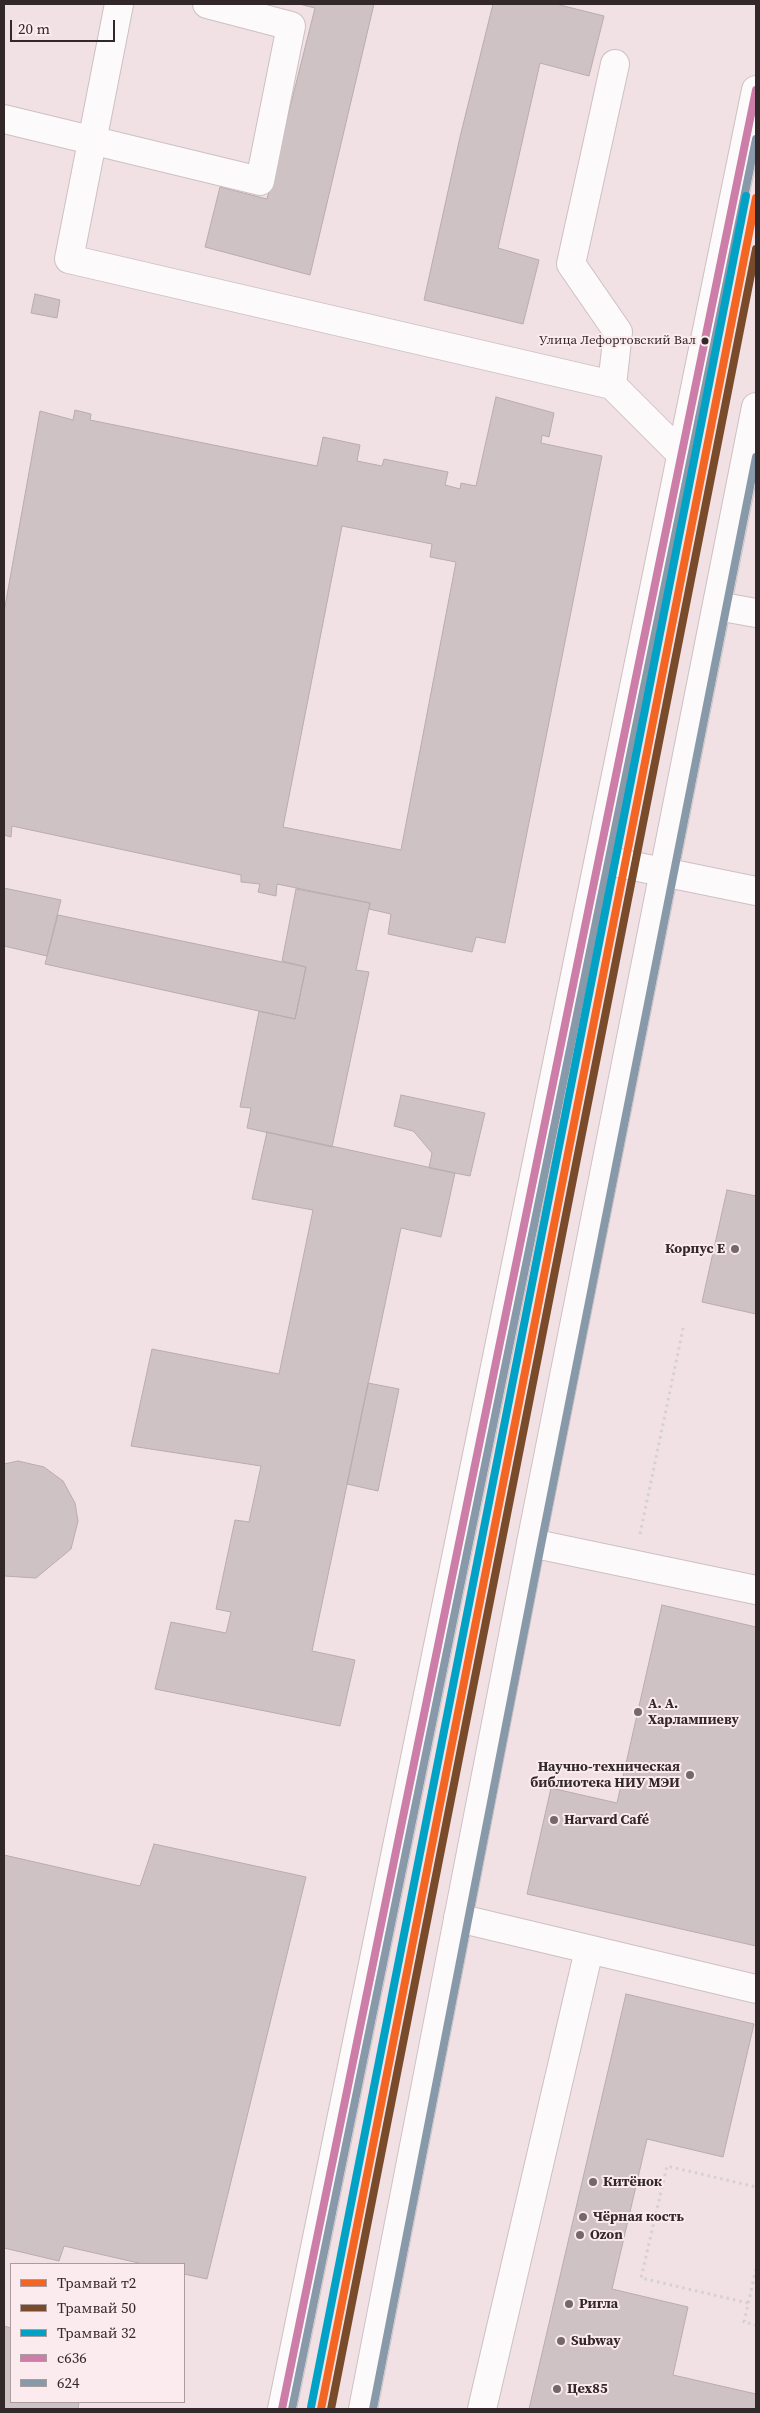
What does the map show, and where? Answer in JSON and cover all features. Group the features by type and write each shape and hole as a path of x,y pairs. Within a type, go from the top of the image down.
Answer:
{"main road":[{"path":"119,4 69,259 612,385 682,455"},
{"path":"4,119 260,181 291,26 207,4"},
{"path":"612,385 618,332 571,264 616,64"},
{"path":"282,2409 756,90"},
{"path":"363,2409 531,1543 756,407"},
{"path":"717,606 756,613"},
{"path":"599,859 756,891"},
{"path":"531,1543 756,1590"},
{"path":"458,1918 756,1989"},
{"path":"482,2409 589,1950"}],"path":[{"path":"633,1564 684,1324"},
{"path":"748,2303 641,2278 667,2166 756,2187"},
{"path":"756,2269 744,2322 756,2325"}],"building":[{"path":"299,4 374,4 310,275 205,247 220,187 267,199 315,8"},
{"path":"493,4 556,4 604,16 589,76 540,63 498,248 539,260 523,324 424,300 460,137"},
{"path":"35,294 60,300 57,318 31,313"},
{"path":"496,397 554,413 549,437 542,435 541,443 602,456 505,943 476,937 472,952 388,934 391,914 369,909 370,903 277,884 276,896 258,892 260,884 241,882 241,875 12,826 11,837 4,835 4,612 40,411 73,420 75,410 91,414 90,420 317,466 323,437 360,445 357,461 382,466 384,459 448,472 445,485 460,489 461,483 476,486","holes":["342,526 432,544 430,557 456,562 401,850 283,827"]},
{"path":"4,888 61,900 47,956 4,946"},
{"path":"296,889 370,903 356,970 369,972 332,1147 247,1128 251,1108 240,1107 259,1011 295,1019 306,967 282,961"},
{"path":"58,915 306,967 295,1019 45,964"},
{"path":"401,1095 485,1113 470,1176 429,1168 432,1153 413,1131 394,1126"},
{"path":"267,1132 455,1173 441,1237 401,1228 312,1651 355,1660 340,1726 155,1689 171,1622 226,1633 231,1612 216,1609 235,1520 249,1522 261,1466 131,1446 152,1349 279,1374 313,1210 252,1199"},
{"name":"Корпус Е","path":"727,1190 756,1196 756,1314 702,1302"},
{"path":"368,1383 399,1389 378,1491 347,1484"},
{"path":"18,1461 44,1467 63,1481 75,1503 78,1521 71,1549 36,1578 4,1576 4,1464"},
{"name":"Научно-техническая библиотека НИУ МЭИ","path":"662,1605 756,1627 756,1946 527,1894 551,1788 617,1803"},
{"path":"154,1844 306,1877 207,2279 185,2274 185,2263 139,2263 64,2246 59,2261 4,2248 4,1855 140,1886"},
{"path":"626,1994 754,2024 723,2157 647,2139 612,2289 688,2307 673,2375 756,2394 756,2409 529,2409"},
{"path":"4,2326 10,2328 10,2403 79,2403 78,2409 4,2409"}],"tram line":[{"name":"32","path":"311,2407 746,196"},
{"name":"т2","path":"321,2409 756,198"},
{"name":"50","path":"331,2409 756,249"}],"transit line":[{"name":"с636","path":"282,2409 756,90"},
{"name":"624","path":"292,2409 756,139"},
{"name":"624","path":"373,2409 756,457"}],"place":[{"name":"Улица Лефортовский Вал","path":"705,341"},
{"name":"Корпус Е","path":"735,1249"},
{"name":"А. А. Харлампиеву","path":"638,1712"},
{"name":"Научно-техническая библиотека НИУ МЭИ","path":"690,1775"},
{"name":"Harvard Café","path":"554,1820"},
{"name":"Китёнок","path":"593,2182"},
{"name":"Чёрная кость","path":"583,2217"},
{"name":"Ozon","path":"580,2235"},
{"name":"Ригла","path":"569,2304"},
{"name":"Subway","path":"561,2341"},
{"name":"Цех85","path":"557,2389"}]}
